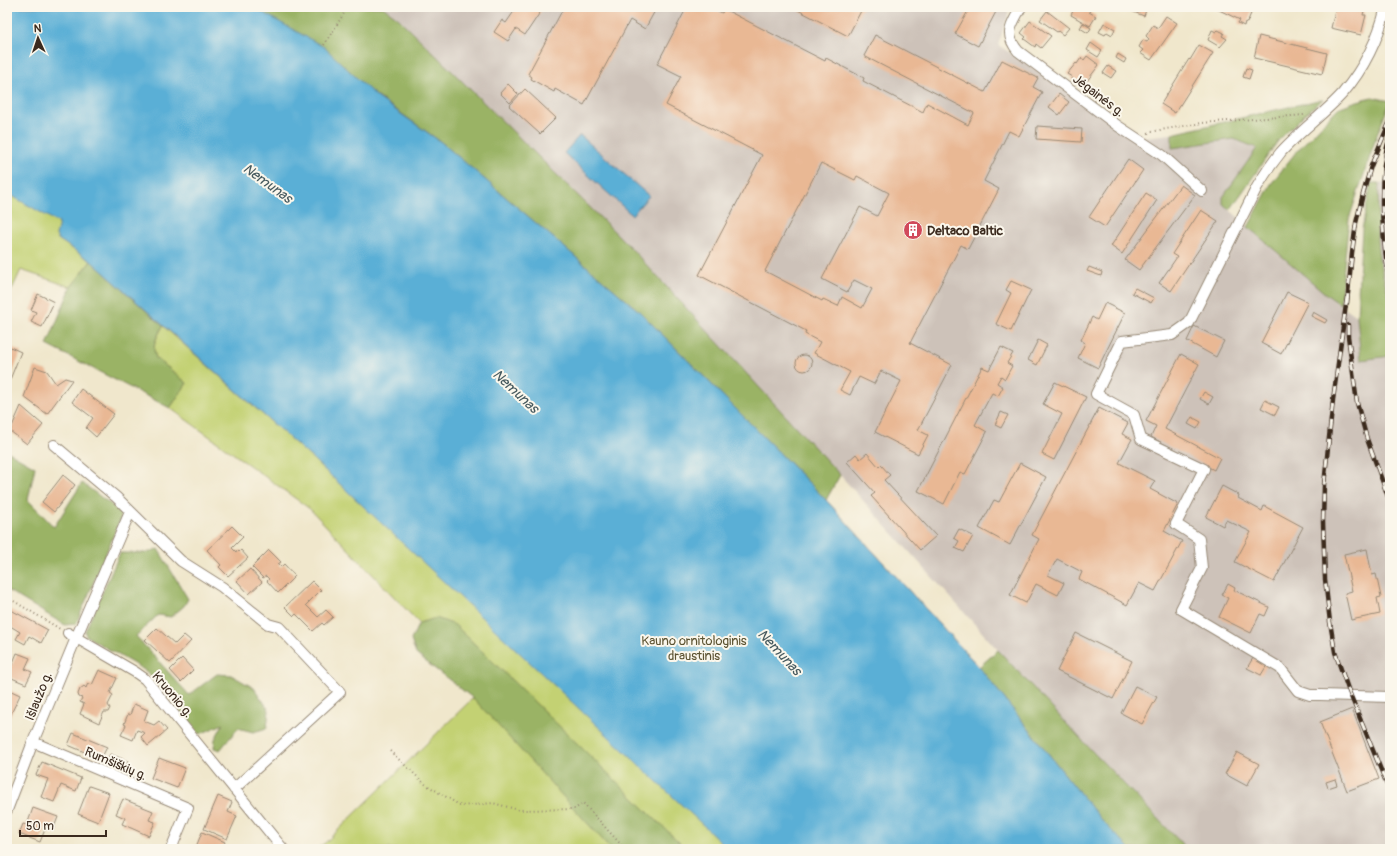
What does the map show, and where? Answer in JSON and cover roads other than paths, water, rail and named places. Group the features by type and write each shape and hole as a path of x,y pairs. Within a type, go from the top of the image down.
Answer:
{"street":[{"name":"Jėgainės g.","path":"1021,7 1010,27 1009,35 1012,44 1018,51 1118,126 1162,155 1202,191"},
{"path":"1386,7 1381,28 1362,68 1342,93 1282,151 1268,168 1188,323 1172,334 1122,341 1096,394 1134,415 1142,439 1204,469 1176,524 1199,539 1202,568 1181,609 1280,668 1298,691 1310,695 1320,696 1390,697"},
{"path":"54,445 116,497 181,561 222,588 268,624 279,627 340,692 234,789"},
{"name":"Išlaužo g.","path":"7,810 72,636 130,512"},
{"name":"Kruonio g.","path":"72,636 145,679 283,849"},
{"name":"Rumšiškių g.","path":"33,742 188,808 171,849"}],"water":[{"name":"Nemunas","path":"7,7 253,7 324,47 377,97 441,142 639,311 826,500 979,667 1103,822 1130,849 725,849 720,841 313,459 91,261 58,239 56,235 59,223 7,193"},
{"path":"580,135 649,196 632,215 564,153"}],"railway":[{"path":"1347,303 1356,223 1371,166 1390,121"},
{"path":"1390,135 1383,170 1382,190 1383,228 1390,283"},
{"path":"1347,297 1333,400 1324,485 1323,522 1325,579 1335,652 1348,689 1390,792"},
{"path":"1348,325 1348,336 1357,403 1367,439 1390,502"}],"place":[{"name":"Deltaco Baltic","path":"913,230"}],"park label":[{"name":"Kauno ornitologinis draustinis","path":"694,648"}]}
